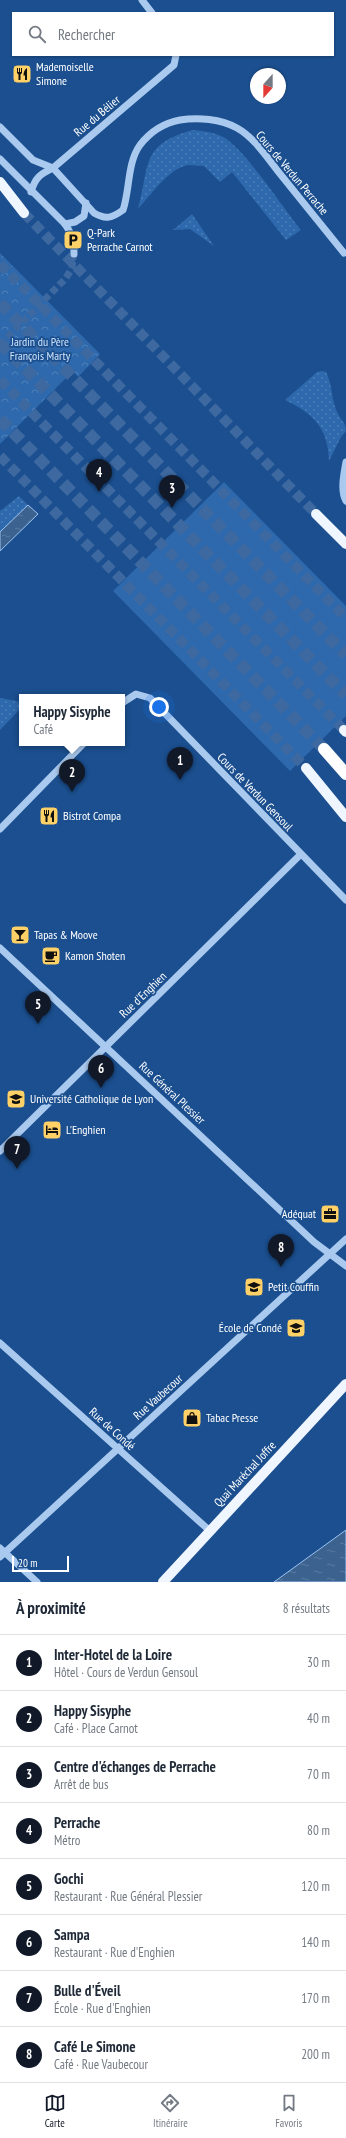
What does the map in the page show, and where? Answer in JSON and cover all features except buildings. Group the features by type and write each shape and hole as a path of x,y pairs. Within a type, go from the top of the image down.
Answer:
{"highway":[{"path":"324,749 346,774"}],"main road":[{"path":"0,182 24,213 0,192"},
{"path":"316,514 346,544"},
{"path":"306,768 346,817"},
{"name":"Quai Maréchal Joffre","path":"163,1582 346,1384"}],"street":[{"path":"142,0 151,12"},
{"name":"Rue du Bélier","path":"31,192 34,181 41,174 53,168 174,65 176,56"},
{"name":"Cours de Verdun Perrache","path":"0,127 33,160 53,168 102,218 114,217 123,210 128,197 134,159 140,146 155,130 174,122 194,118 223,123 237,128 256,144 344,253"},
{"path":"0,158 31,192 65,224 72,234 74,254"},
{"path":"65,224 75,222 84,216 86,203"},
{"path":"346,462 344,498 346,501"},
{"name":"Cours de Verdun Gensoul","path":"125,701 136,694 150,698 300,855 346,900"},
{"path":"0,829 81,746"},
{"name":"Rue d'Enghien","path":"0,1151 300,855"},
{"name":"Rue Général Plessier","path":"0,948 314,1242 346,1266"},
{"name":"Rue Vaubecour","path":"2,1552 118,1450 346,1239"},
{"name":"Rue de Condé","path":"0,1343 210,1532"},
{"path":"2,1552 37,1582"}],"green space":[{"path":"193,130 216,134 232,143 264,180 301,230 286,240 232,172 220,182 204,166 188,165 181,167 160,183 138,209 147,169 155,150 164,142"},
{"path":"192,214 214,246 190,229 173,230"},
{"name":"Jardin du Père François Marty","path":"0,253 100,354 78,377 73,371 0,444"},
{"path":"317,372 326,372 334,404 346,428 346,431 341,437 329,461 326,440 318,423 304,411 285,400"},
{"path":"224,482 346,606 346,716 290,771 113,591"},
{"path":"19,496 28,505 0,532 0,511"},
{"path":"0,698 19,701 19,710 0,730"}],"water":[{"path":"28,505 38,514 0,551 0,532"},
{"path":"346,1530 346,1582 274,1582"}],"tunnel":[{"path":"24,213 316,514"},
{"path":"0,345 66,278 72,268 74,254"},
{"path":"0,264 346,618"},
{"path":"0,303 346,655"},
{"path":"0,343 346,695"},
{"path":"0,380 344,730"},
{"path":"0,419 324,749"},
{"path":"0,456 306,768"}],"place":[{"name":"Mademoiselle Simone","path":"22,74"},
{"name":"Q-Park Perrache Carnot","path":"73,240"},
{"name":"Perrache","path":"99,492"},
{"name":"Centre d'échanges de Perrache","path":"172,508"},
{"name":"Inter-Hotel de la Loire","path":"180,780"},
{"name":"Happy Sisyphe","path":"72,792"},
{"name":"Bistrot Compa","path":"49,816"},
{"name":"Tapas & Moove","path":"20,935"},
{"name":"Kamon Shoten","path":"51,956"},
{"name":"Gochi","path":"38,1024"},
{"name":"Sampa","path":"101,1088"},
{"name":"Université Catholique de Lyon","path":"16,1099"},
{"name":"L'Enghien","path":"52,1130"},
{"name":"Bulle d'Éveil","path":"17,1169"},
{"name":"Adéquat","path":"330,1214"},
{"name":"Café Le Simone","path":"281,1267"},
{"name":"Petit Couffin","path":"254,1287"},
{"name":"École de Condé","path":"296,1328"},
{"name":"Tabac Presse","path":"192,1418"}]}
